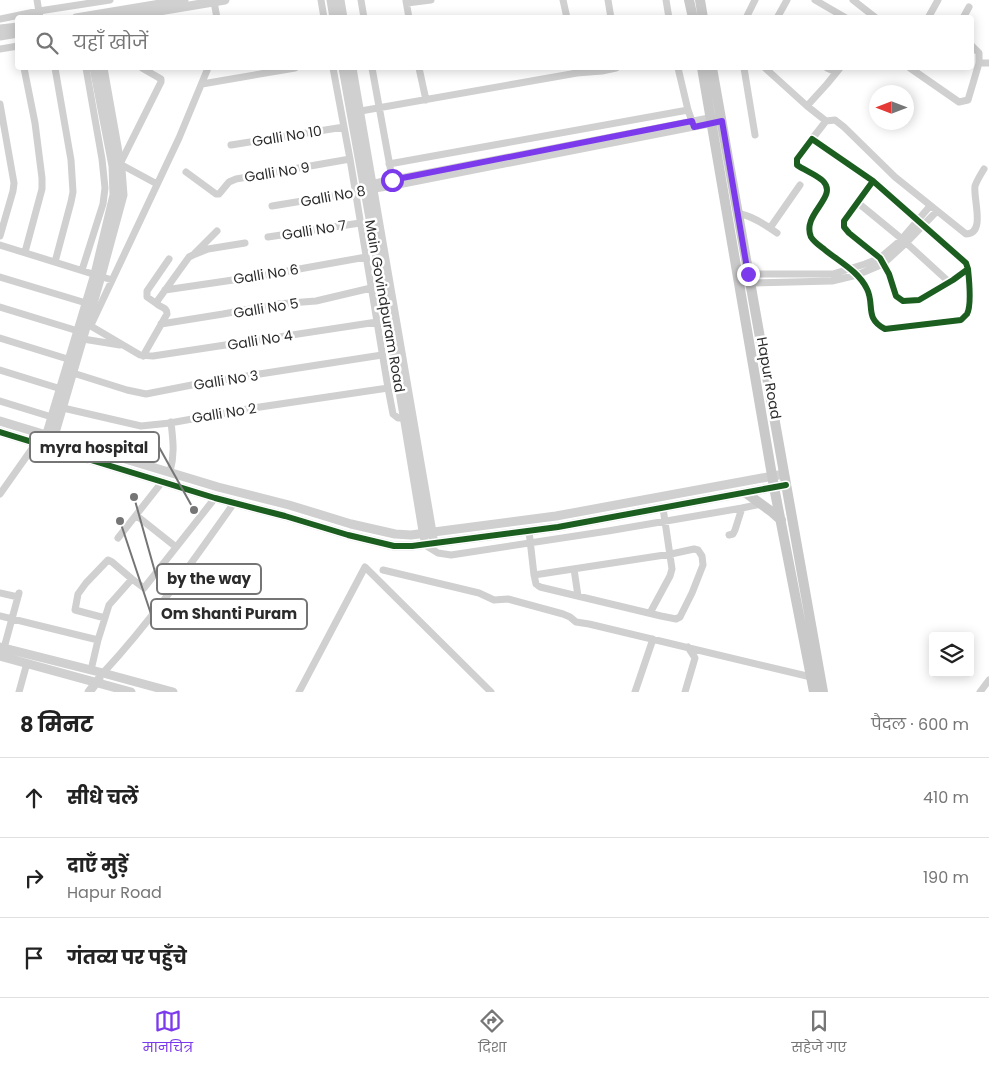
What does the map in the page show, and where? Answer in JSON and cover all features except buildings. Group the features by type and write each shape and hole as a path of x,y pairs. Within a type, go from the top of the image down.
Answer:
{"main road":[{"path":"689,0 692,15"},
{"path":"700,0 702,15"},
{"name":"Hapur Road","path":"703,70 716,119 738,216 823,692"},
{"name":"Hapur Road","path":"712,70 716,119 774,487 814,692"},
{"path":"746,493 781,520"}],"street":[{"path":"37,0 39,14 69,4 110,0"},
{"path":"101,1 103,15 184,0"},
{"path":"136,15 225,0"},
{"path":"320,0 323,15"},
{"path":"331,0 334,15"},
{"path":"340,0 342,15"},
{"path":"361,0 364,15"},
{"path":"409,15 406,2 432,0"},
{"path":"563,0 566,15"},
{"path":"608,0 610,15"},
{"path":"666,0 668,15"},
{"path":"748,15 755,0"},
{"path":"779,15 787,0"},
{"path":"815,0 841,15"},
{"path":"852,0 872,15"},
{"path":"930,15 938,0"},
{"path":"214,2 216,15"},
{"path":"965,15 969,8"},
{"path":"0,19 15,17"},
{"path":"0,29 15,26"},
{"path":"0,36 15,34"},
{"path":"0,49 15,46"},
{"path":"913,70 959,102 968,100 979,63 979,53 974,48"},
{"path":"979,63 989,63"},
{"path":"24,70 35,123 42,178 42,189 25,252"},
{"path":"55,70 71,160 73,192 55,262"},
{"path":"82,270 103,204 105,188 102,159 86,70"},
{"path":"86,323 112,206 114,185 113,166 94,70"},
{"path":"86,323 86,303 98,275 122,200 123,188 103,70"},
{"path":"120,164 161,82 161,79 145,70"},
{"path":"0,494 50,437 56,418 61,389 73,360 80,335 112,280 179,138 207,70"},
{"path":"202,84 283,70"},
{"path":"333,70 350,160 365,188 360,223 393,414 398,418 408,418"},
{"name":"Main Govindpuram Road","path":"344,70 355,112"},
{"name":"Main Govindpuram Road","path":"352,70 355,112 365,188 388,320 408,418 429,544"},
{"path":"372,70 393,183"},
{"path":"420,70 426,100"},
{"path":"355,112 576,70 607,70"},
{"path":"678,70 693,124"},
{"path":"744,70 754,135"},
{"path":"767,70 826,121 835,120 844,126 895,177 966,234 971,234 974,231 977,222 975,186 984,169"},
{"path":"807,106 838,70"},
{"path":"0,104 14,184 0,236"},
{"path":"390,164 688,110"},
{"name":"Galli No 8","path":"272,206 716,119"},
{"path":"812,139 873,181 966,263 970,301 967,314 961,320 885,329 874,320 868,290 857,275 812,239 809,229 812,217 827,195 827,188 824,182 797,165 796,159 826,121"},
{"name":"Galli No 10","path":"231,144 344,128"},
{"name":"Galli No 9","path":"186,172 218,194 229,182 236,179 350,160"},
{"path":"120,164 157,184"},
{"path":"873,181 844,221 844,227 882,261 889,274 896,296 904,301 920,300 968,269"},
{"path":"770,228 800,185"},
{"path":"857,202 949,282"},
{"path":"921,223 930,206"},
{"path":"749,279 790,282 832,281 857,275 882,261 921,223 937,212"},
{"path":"738,216 741,214 746,215 776,233"},
{"name":"Galli No 7","path":"268,237 360,223"},
{"path":"157,304 189,257 217,231"},
{"path":"193,255 208,249 245,242"},
{"path":"0,245 112,280"},
{"name":"Galli No 6","path":"165,290 366,257"},
{"path":"86,323 143,356 167,311 146,294 169,259"},
{"path":"749,279 790,274 833,274 882,261"},
{"path":"790,274 790,282"},
{"path":"0,277 86,303"},
{"name":"Galli No 5","path":"161,324 277,304 316,301 371,288"},
{"path":"0,308 80,335 124,345"},
{"name":"Galli No 4","path":"143,356 377,322"},
{"path":"0,338 73,360"},
{"name":"Galli No 3","path":"73,373 146,394 202,383 382,355"},
{"path":"56,418 63,408 73,373 73,360"},
{"path":"0,370 61,389"},
{"name":"Galli No 2","path":"63,408 142,426 388,388"},
{"path":"0,401 56,418"},
{"path":"0,421 170,472 384,532 401,535 556,516 784,474"},
{"path":"170,472 174,449 171,422"},
{"path":"0,432 215,498 394,546 412,546 558,527 786,485"},
{"path":"118,538 162,482"},
{"path":"105,618 74,610 78,594 86,583 108,560 144,588 215,498"},
{"path":"89,692 177,583 234,503"},
{"path":"429,544 438,553 446,555 608,531 761,504"},
{"path":"650,614 670,576 672,565 664,508"},
{"path":"729,535 733,534 735,530 742,508"},
{"path":"137,516 176,547"},
{"path":"529,531 534,575 536,584 650,614 676,619 680,617 703,565 702,556 698,550 694,549 534,575"},
{"path":"299,692 365,567 491,692"},
{"path":"574,569 578,596"},
{"path":"383,570 480,593 494,600 508,600 563,614 576,622 811,677"},
{"path":"91,670 109,605 132,579"},
{"path":"0,593 18,595 2,650"},
{"path":"0,616 98,640"},
{"path":"635,692 653,639"},
{"path":"684,692 695,658 688,648"},
{"path":"2,650 91,670 173,692"},
{"path":"2,650 27,663 132,692"},
{"path":"19,692 27,663"},
{"path":"980,692 989,680"}],"cycle path":[{"path":"873,181 844,221 844,227 880,258 889,274 896,296 903,301 919,300 968,269 970,292 969,310 961,320 885,329 879,325 872,316 869,295 864,283 854,272 811,237 809,229 811,221 824,200 827,187 823,181 797,165 797,159 812,139 873,181 966,263 968,269"},
{"path":"0,432 215,498 394,546 412,546 558,527 786,485"}],"place":[{"name":"by the way","path":"134,497"},
{"name":"myra hospital","path":"194,510"},
{"name":"Om Shanti Puram","path":"120,521"}],"route":[{"path":"392,180 692,121 694,127 722,121 748,274"}]}
